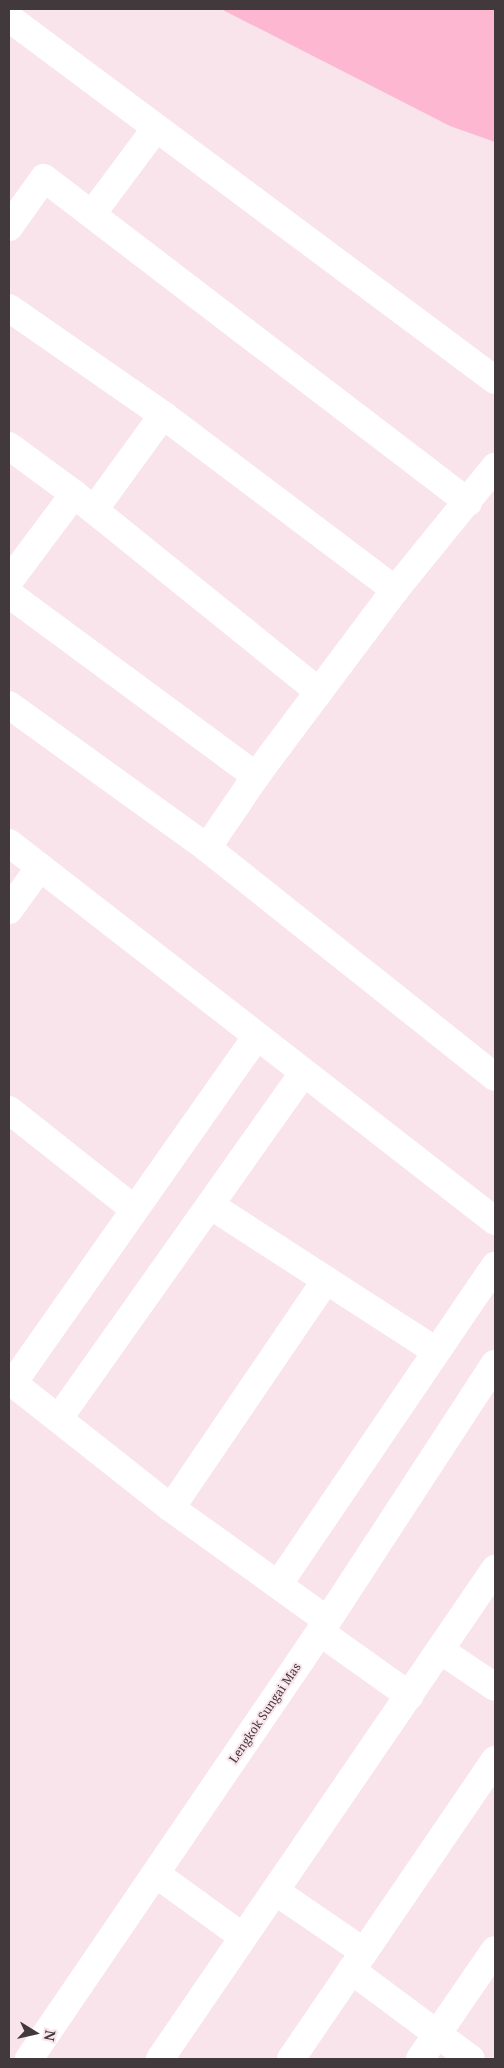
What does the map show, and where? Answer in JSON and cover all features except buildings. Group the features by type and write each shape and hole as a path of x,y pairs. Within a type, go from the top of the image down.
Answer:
{"street":[{"path":"9,18 495,380"},
{"path":"92,214 156,128"},
{"path":"9,228 44,178 468,502"},
{"path":"9,308 163,415 395,590"},
{"path":"9,580 84,502 163,415"},
{"path":"9,446 84,502 320,692"},
{"path":"207,848 256,776 395,590 495,467"},
{"path":"9,594 256,776"},
{"path":"9,705 207,848 495,1076"},
{"path":"9,843 303,1074 495,1221"},
{"path":"9,910 40,867"},
{"path":"257,1036 11,1381 171,1508 278,1585 323,1626 410,1696"},
{"path":"59,1418 303,1074"},
{"path":"9,1110 134,1209"},
{"path":"210,1205 436,1351"},
{"path":"278,1585 495,1266"},
{"path":"171,1508 324,1280"},
{"name":"Lengkok Sungai Mas","path":"29,2059 323,1626 495,1364"},
{"path":"160,2059 410,1696 495,1569"},
{"path":"440,1650 495,1687"},
{"path":"291,2059 495,1760"},
{"path":"156,1874 243,1938"},
{"path":"275,1891 358,1961 436,2034 471,2059"},
{"path":"420,2059 495,1950"}],"shaded area":[{"path":"221,9 495,9 495,142 450,126"}]}
